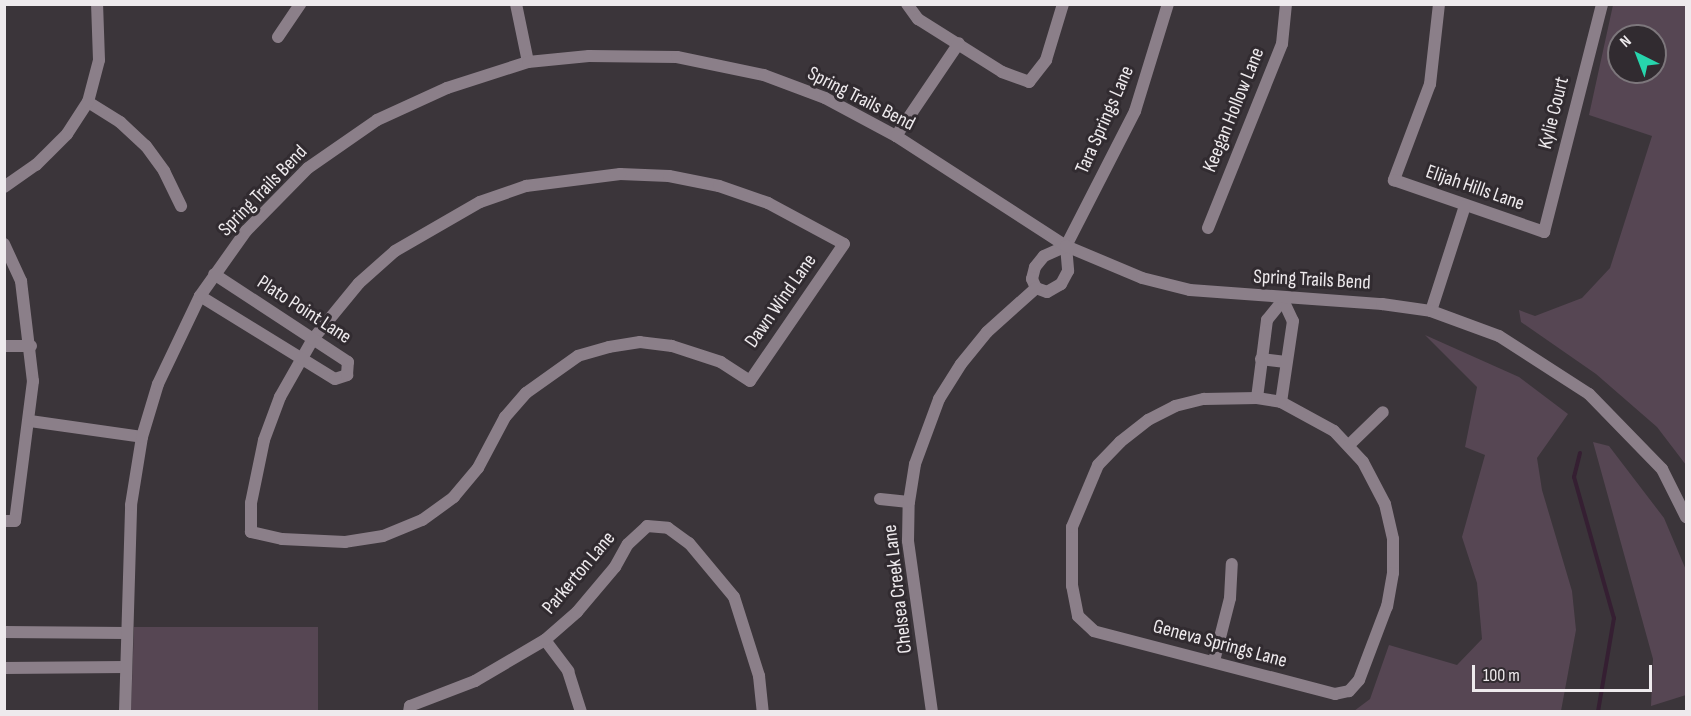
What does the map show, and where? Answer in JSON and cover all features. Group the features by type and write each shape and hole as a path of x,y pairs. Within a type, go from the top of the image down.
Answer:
{"street":[{"path":"4,187 36,165 67,135 88,102 99,60 97,4"},
{"path":"278,37 300,4"},
{"path":"516,4 528,63"},
{"path":"907,4 918,19 1002,72 1029,82 1046,60 1063,4"},
{"name":"Tara Springs Lane","path":"1066,246 1135,111 1168,4"},
{"name":"Keegan Hollow Lane","path":"1208,228 1282,44 1286,4"},
{"name":"Elijah Hills Lane","path":"1438,4 1430,84 1394,180 1544,232"},
{"name":"Kylie Court","path":"1544,232 1602,4"},
{"path":"896,136 959,43"},
{"name":"Spring Trails Bend","path":"125,711 131,505 142,437 159,384 200,296 246,231 308,168 377,120 447,88 528,63 589,56 688,59 774,79 825,98 896,136 1066,246 1132,275 1171,285 1283,300 1382,304 1431,311 1499,336 1581,386 1662,469 1686,517"},
{"path":"88,102 120,122 146,146 164,171 181,206"},
{"name":"Dawn Wind Lane","path":"300,360 264,440 251,503 251,532 282,539 345,542 383,536 422,520 454,497 478,468 505,417 526,393 578,356 609,347 639,342 672,346 721,362 750,381 844,244 768,203 719,186 669,176 620,174 570,178 526,186 436,224 395,250 359,284 313,339"},
{"path":"1431,311 1465,206"},
{"path":"4,244 21,281 31,346 30,421 10,521"},
{"path":"1036,288 1032,279 1035,267 1044,256 1066,246"},
{"name":"Chelsea Creek Lane","path":"932,711 908,541 909,502 915,464 939,399 987,332 1036,288 1047,292 1060,284 1068,271 1066,246"},
{"name":"Plato Point Lane","path":"214,274 348,362 347,375 335,380 300,360"},
{"path":"200,296 300,360 313,339"},
{"path":"1281,402 1293,321 1283,300 1268,321 1257,398 1281,402 1311,417 1349,445 1383,412"},
{"path":"4,346 31,346"},
{"path":"1262,359 1286,362"},
{"name":"Geneva Springs Lane","path":"1257,398 1204,399 1175,406 1138,427 1098,465 1072,527 1072,586 1083,624 1094,632 1214,661 1335,694 1349,691 1359,680 1387,606 1394,573 1393,539 1385,504 1375,480 1349,445"},
{"path":"30,421 142,437"},
{"path":"880,499 909,502"},
{"name":"Parkerton Lane","path":"409,709 475,681 545,640 577,612 615,567 628,544 647,526 668,528 689,543 734,597 759,676 763,711"},
{"path":"1214,661 1229,602 1232,564"},
{"path":"4,632 126,633"},
{"path":"545,640 568,670 581,711"},
{"path":"4,668 125,667"}],"shaded area":[{"path":"1613,5 1686,5 1686,465 1657,427 1596,374 1521,322 1519,310 1535,316 1582,298 1610,268 1652,136 1589,115 1607,32 1607,84 1667,84 1667,24 1609,24"},
{"path":"1425,335 1519,377 1568,414 1537,458 1542,490 1572,591 1576,630 1561,711 1354,711 1370,699 1389,645 1457,665 1482,639 1477,583 1462,537 1485,455 1465,447 1477,387"},
{"path":"1593,442 1609,446 1664,518 1686,570 1686,695 1651,706 1653,659"},
{"path":"134,627 318,627 318,711 131,711"}],"waterway":[{"path":"1580,453 1574,477 1614,618 1598,712"}]}
